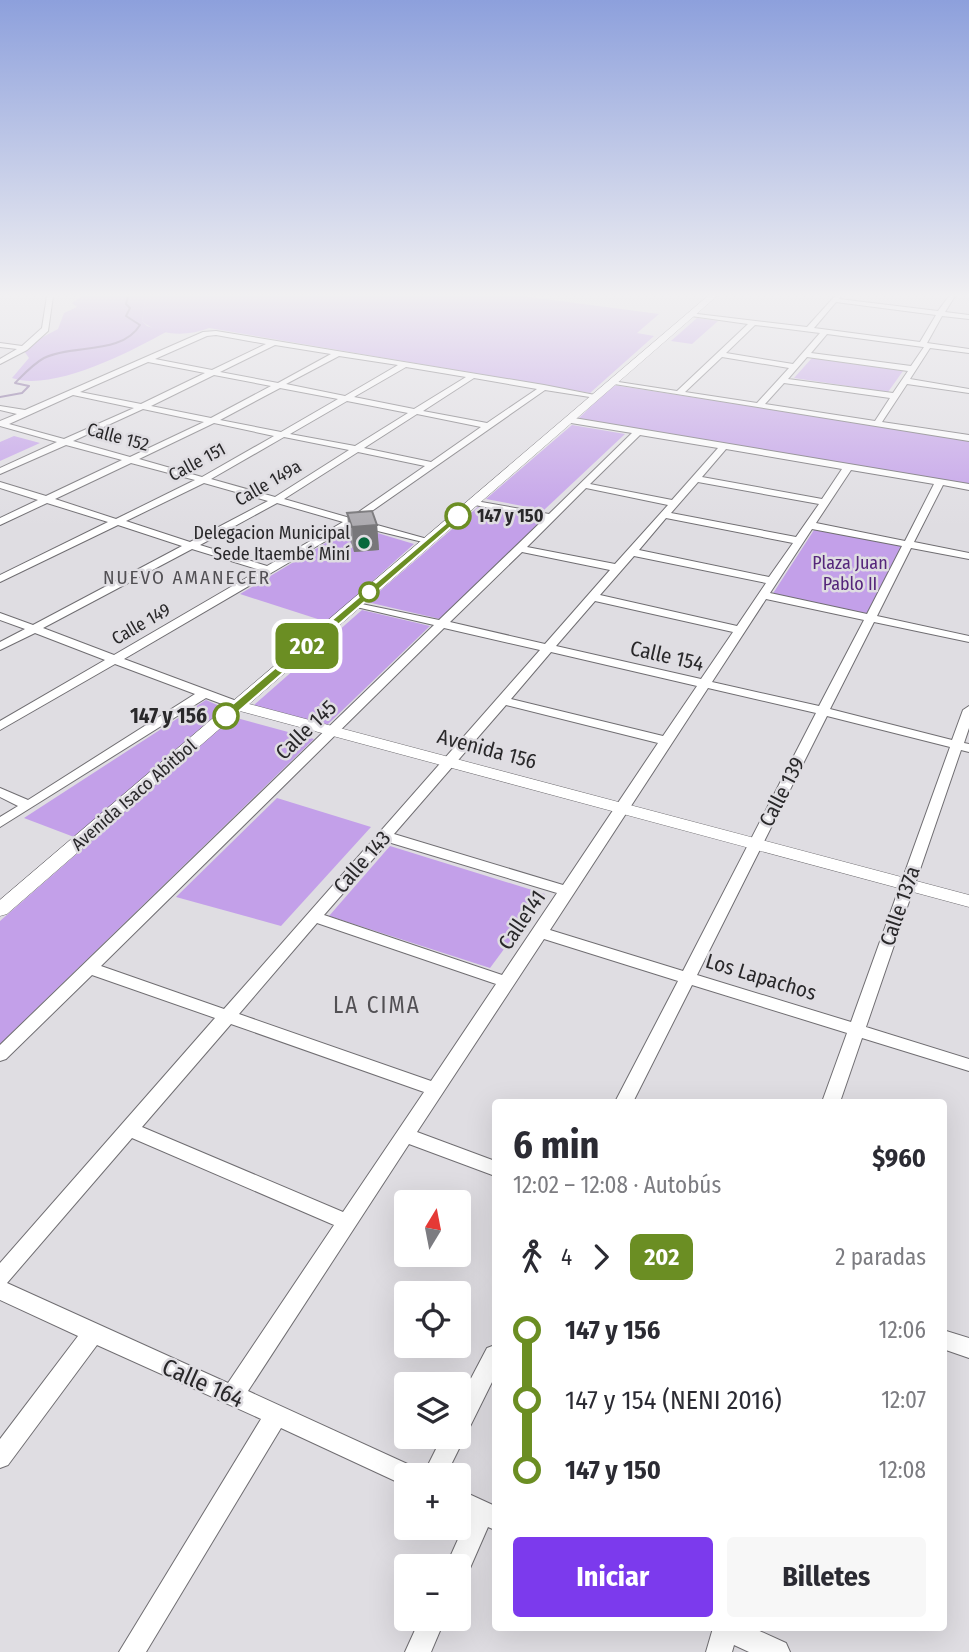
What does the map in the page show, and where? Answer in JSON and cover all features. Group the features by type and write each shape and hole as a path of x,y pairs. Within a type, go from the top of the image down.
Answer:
{"main road":[{"name":"Avenida Isaco Abitbol","path":"0,910 622,373"},
{"name":"Avenida 156","path":"238,706 969,901"}],"street":[{"path":"1,424 118,373"},
{"path":"212,373 490,426"},
{"path":"0,471 212,373"},
{"path":"0,522 134,460 303,373"},
{"name":"Calle 151","path":"0,579 205,479 390,373"},
{"path":"454,373 596,396"},
{"path":"679,393 699,373"},
{"path":"759,406 787,373"},
{"path":"877,424 910,373"},
{"name":"Calle 149a","path":"0,647 278,499 472,376"},
{"path":"780,380 895,396"},
{"path":"905,382 969,391"},
{"path":"611,383 877,424 968,435"},
{"name":"Calle 149","path":"0,726 352,520 544,387"},
{"path":"73,393 435,465"},
{"path":"0,408 26,413"},
{"path":"568,420 969,487"},
{"name":"Calle 152","path":"1,424 427,542"},
{"name":"Calle 145","path":"0,1055 638,432"},
{"name":"Calle 143","path":"0,1277 724,446"},
{"name":"Calle141","path":"232,1396 848,467"},
{"path":"695,479 824,502"},
{"name":"Calle 139","path":"626,1099 940,482"},
{"path":"0,485 269,570"},
{"path":"583,485 799,541"},
{"path":"474,502 551,516"},
{"path":"809,525 969,556"},
{"path":"519,548 617,568"},
{"path":"632,552 772,581"},
{"path":"762,595 969,639"},
{"path":"593,597 740,629"},
{"name":"Calle 154","path":"356,604 823,711 962,746"},
{"name":"Avenida 156","path":"0,616 238,706"},
{"path":"0,823 204,694"},
{"path":"502,700 666,741"},
{"name":"Calle 137a","path":"832,1099 907,885 962,746 969,710"},
{"path":"0,793 28,805"},
{"path":"384,836 567,891"},
{"path":"314,917 506,982"},
{"name":"Los Lapachos","path":"539,933 969,1065"},
{"path":"89,968 435,1089"},
{"path":"129,1129 347,1222"},
{"path":"405,1135 492,1168"},
{"name":"Calle 164","path":"0,1290 394,1469"},
{"path":"0,1457 93,1333"},
{"path":"947,1340 969,1348"},
{"path":"471,1402 492,1361"},
{"path":"132,1652 277,1414"},
{"path":"465,1554 489,1515 471,1506"},
{"path":"418,1652 428,1631"},
{"path":"719,1652 725,1631"},
{"path":"732,1631 778,1652"}],"green space":[{"path":"473,373 612,373 590,393"},
{"path":"798,373 902,373 888,392 794,378"},
{"path":"613,385 969,440 969,485 577,420"},
{"path":"572,425 625,434 544,510 486,499"},
{"path":"14,436 40,443 0,461 0,442"},
{"path":"479,506 545,519 440,619 367,602"},
{"path":"354,526 414,544 327,622 240,594"},
{"name":"Plaza Juan Pablo II","path":"814,530 904,546 870,614 772,595"},
{"path":"362,610 430,626 327,725 253,706"},
{"path":"206,700 224,708 74,837 24,818"},
{"path":"233,717 314,739 0,1044 0,921"},
{"path":"277,798 371,827 281,926 176,897"},
{"path":"390,846 545,894 490,968 329,916"}],"shaded area":[{"path":"16,373 75,373 48,380 12,378"}],"building":[{"path":"372,511 377,525 352,527 347,513"}],"waterway":[{"path":"0,397 22,393 29,386 15,383 25,373"}],"bus line":[{"name":"202","path":"226,716 458,516"}],"place":[{"name":"147 y 150","path":"458,516"},
{"name":"Delegacion Municipal Sede Itaembé Miní","path":"364,543"},
{"name":"147 y 156","path":"226,716"}],"district":[{"name":"NUEVO AMANECER","path":"187,577"},
{"name":"LA CIMA","path":"377,1005"}]}
